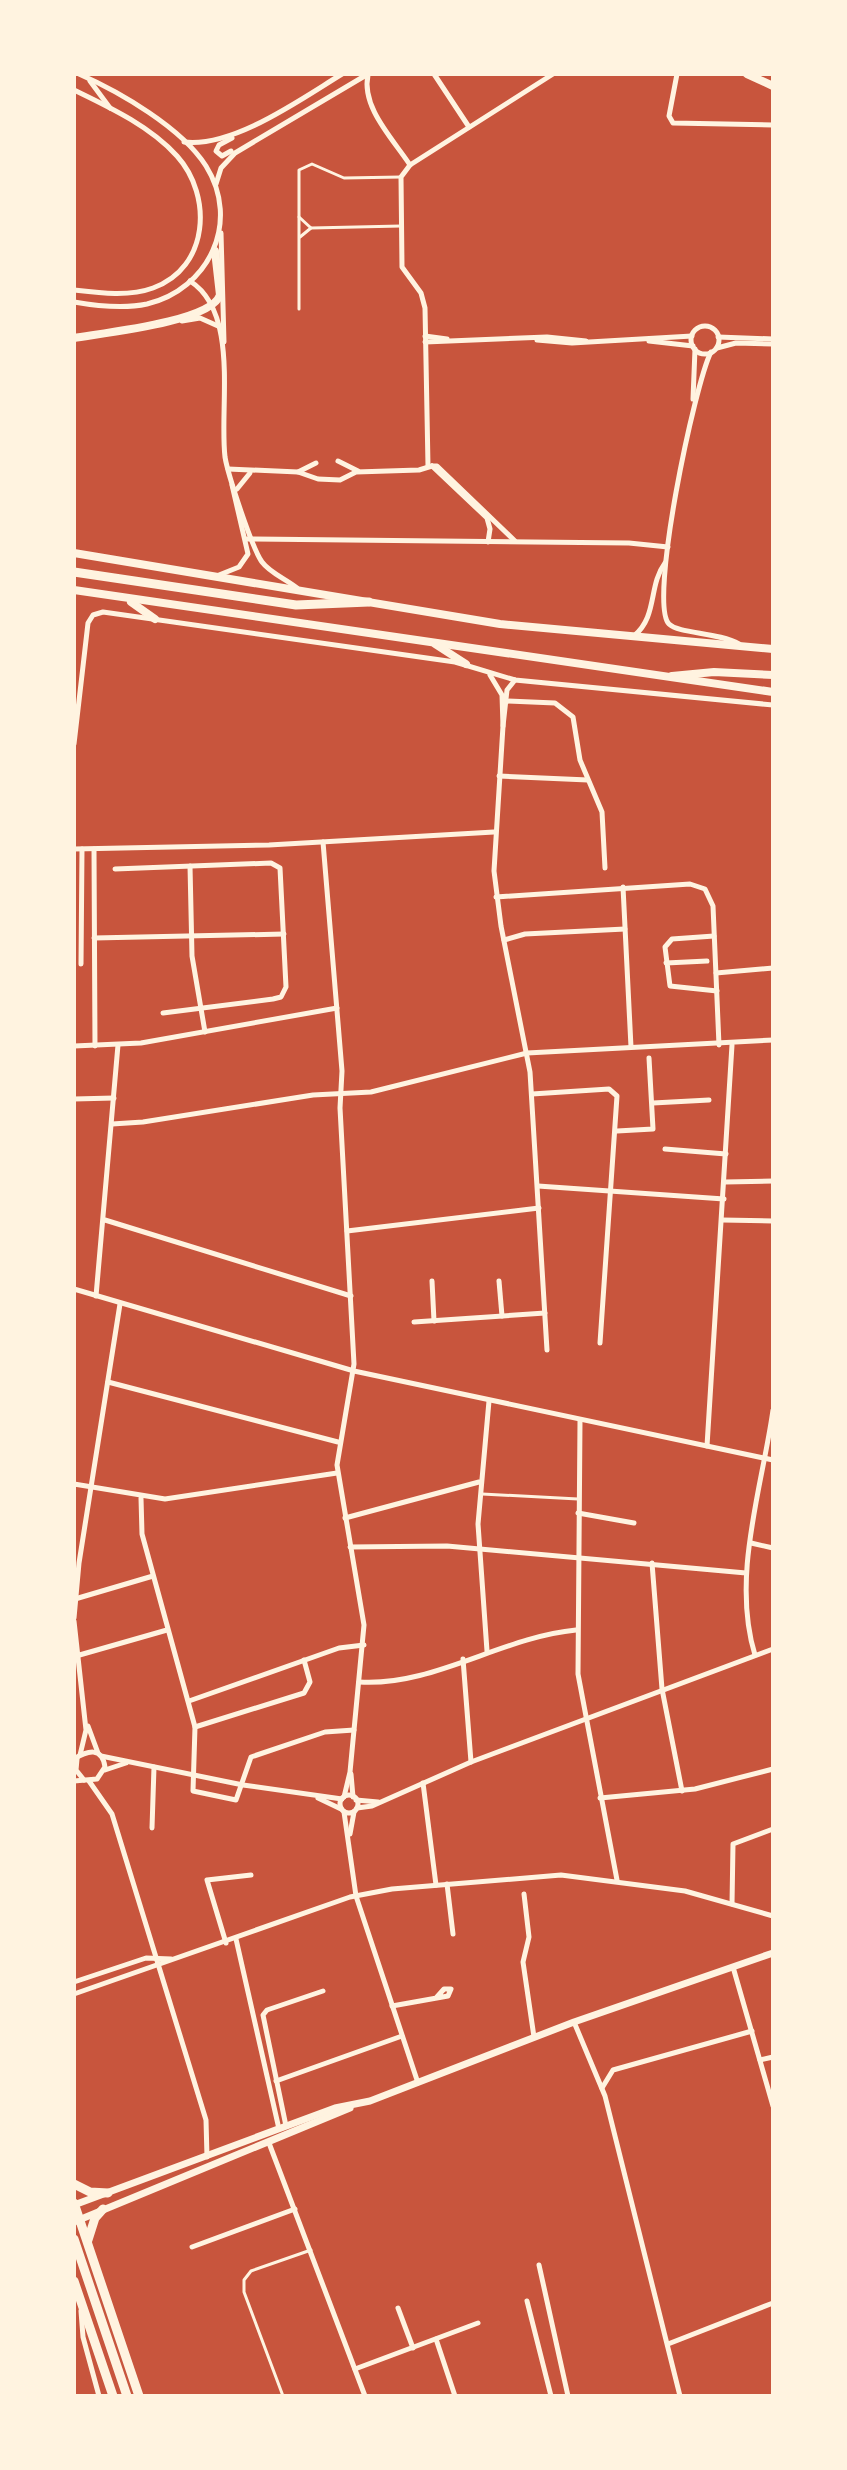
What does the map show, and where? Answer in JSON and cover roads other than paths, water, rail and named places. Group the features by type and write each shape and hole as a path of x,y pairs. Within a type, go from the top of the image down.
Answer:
{"highway":[{"path":"74,572 296,605 369,602"},
{"path":"74,2184 90,2192 108,2193"},
{"path":"74,2205 76,2220 88,2243 139,2396"},
{"path":"88,2243 92,2223 103,2209"},
{"path":"74,2239 127,2396"},
{"path":"74,2281 113,2396"}],"main road":[{"path":"747,74 773,86"},
{"path":"74,338 169,321 212,307 220,295 219,261 215,251"},
{"path":"74,553 500,624 773,649"},
{"path":"74,590 773,692"},
{"path":"127,599 155,619"},
{"path":"431,641 466,664"},
{"path":"663,678 773,668"},
{"path":"747,672 773,675"}],"street":[{"path":"242,148 222,156 216,153 217,147 235,134 342,74"},
{"path":"368,74 366,89 370,104 410,165"},
{"path":"216,185 224,162 242,148 368,74"},
{"path":"434,74 469,127"},
{"path":"488,542 490,529 487,518 430,466 423,299 402,267 401,177 410,165 553,74"},
{"path":"677,74 669,116 673,123 773,125"},
{"path":"82,75 111,109"},
{"path":"82,75 139,107 183,142 201,159 216,185 221,206 226,324 223,347 228,469 250,539 265,565 301,591"},
{"path":"74,90 153,135 182,163 197,192 200,229 189,261 177,274 156,287 112,293 74,290"},
{"path":"183,142 210,142 235,134"},
{"path":"74,302 140,305 167,297 190,281 215,251 220,230"},
{"path":"190,281 203,292 212,307 223,347"},
{"path":"169,321 200,318 218,326"},
{"path":"425,339 536,340 547,337 586,341 648,341 692,336 705,327 714,330 718,337 693,400"},
{"path":"692,336 693,400 665,562 663,609 668,623 678,629 719,634 743,647"},
{"path":"718,337 773,341"},
{"path":"648,341 694,348 701,353 736,343 773,341"},
{"path":"338,461 359,472"},
{"path":"298,472 316,463"},
{"path":"228,469 251,473 298,472 318,479 340,480 359,472 417,470 437,466 482,506 515,542"},
{"path":"237,490 240,481 251,473"},
{"path":"215,576 242,565 248,554 250,539 237,490 232,484"},
{"path":"250,539 668,547"},
{"path":"632,638 650,616 658,575 665,562"},
{"path":"74,744 91,617 106,612 466,664 515,680 773,705"},
{"path":"488,672 502,695 503,726"},
{"path":"515,680 507,690 503,726 494,832 496,897 527,1053 532,1094 547,1350"},
{"path":"506,701 555,703 567,709 575,721 578,750 602,812 605,868"},
{"path":"499,776 588,780"},
{"path":"74,849 323,842 494,832"},
{"path":"323,842 342,1071 340,1093 354,1371 338,1442 337,1473 361,1603 364,1645 350,1772 342,1810 349,1835 356,1896 418,2083"},
{"path":"81,964 82,849"},
{"path":"94,849 95,1046"},
{"path":"115,869 276,864 281,871 286,987 281,997 163,1013"},
{"path":"190,866 191,936 199,1009 205,1032"},
{"path":"496,897 690,884 705,889 712,902 719,1045"},
{"path":"623,887 631,1047"},
{"path":"504,940 520,935 625,929"},
{"path":"94,938 284,934"},
{"path":"714,936 669,940 665,947 667,982 672,988 717,991"},
{"path":"666,963 707,961"},
{"path":"716,973 773,968"},
{"path":"74,1046 118,1045 337,1008"},
{"path":"112,1124 340,1093 380,1091 527,1053 732,1045 773,1040"},
{"path":"96,1296 118,1045"},
{"path":"707,1446 732,1045"},
{"path":"617,1131 652,1130 649,1058"},
{"path":"532,1094 612,1090 617,1096 613,1191 600,1343"},
{"path":"74,1099 114,1098"},
{"path":"653,1103 709,1100"},
{"path":"665,1149 726,1154"},
{"path":"725,1182 773,1181"},
{"path":"538,1186 724,1199"},
{"path":"347,1231 539,1208"},
{"path":"105,1220 351,1296"},
{"path":"722,1220 773,1221"},
{"path":"432,1281 434,1321"},
{"path":"499,1281 502,1316"},
{"path":"74,1289 354,1371 770,1459"},
{"path":"105,1770 85,1718 74,1620 90,1487 120,1304"},
{"path":"414,1322 545,1312"},
{"path":"108,1382 338,1442"},
{"path":"487,1651 478,1548 479,1494 489,1401"},
{"path":"755,1655 749,1625 746,1573 770,1459 773,1410"},
{"path":"580,1421 576,1630 585,1719 617,1880"},
{"path":"74,1484 141,1498 165,1499 337,1473"},
{"path":"345,1518 480,1482"},
{"path":"141,1498 140,1524 195,1727 192,1787 200,1794 236,1800 251,1757 325,1732 354,1730"},
{"path":"578,1513 634,1523"},
{"path":"751,1543 773,1548"},
{"path":"350,1547 478,1548 746,1573"},
{"path":"652,1563 662,1689 682,1791"},
{"path":"75,1599 153,1576"},
{"path":"76,1656 167,1630"},
{"path":"359,1682 396,1682 487,1651 576,1630"},
{"path":"189,1701 339,1648 364,1645"},
{"path":"317,1798 342,1810 355,1810 379,1803 471,1762 773,1649"},
{"path":"463,1659 471,1762"},
{"path":"195,1727 304,1693 310,1682 304,1660"},
{"path":"85,1718 76,1770 112,1814 206,2120 207,2157"},
{"path":"77,1757 88,1751 243,1785 317,1798 355,1798 379,1803"},
{"path":"74,1781 97,1779 105,1770 128,1762"},
{"path":"152,1828 154,1767"},
{"path":"600,1798 682,1791 773,1769"},
{"path":"349,1835 355,1810 350,1772"},
{"path":"423,1783 436,1885"},
{"path":"732,1904 732,1848 739,1839 773,1829"},
{"path":"226,1943 207,1880 251,1875"},
{"path":"74,1994 356,1896 436,1885 549,1875 617,1880 685,1891 773,1916"},
{"path":"447,1884 453,1934"},
{"path":"524,1894 529,1937 523,1962 534,2037"},
{"path":"236,1939 283,2127"},
{"path":"76,2220 351,2107 574,2022 773,1953"},
{"path":"74,1982 158,1956 171,1959"},
{"path":"123,1966 127,1971 123,1978"},
{"path":"733,1966 773,2106"},
{"path":"283,2127 263,2015 267,2010 323,1991"},
{"path":"391,2006 436,1998"},
{"path":"574,2022 601,2089 680,2396"},
{"path":"601,2089 613,2070 752,2031"},
{"path":"276,2081 402,2036"},
{"path":"760,2060 773,2057"},
{"path":"74,2205 335,2108 351,2107"},
{"path":"269,2143 365,2396"},
{"path":"192,2247 295,2209"},
{"path":"539,2265 568,2396"},
{"path":"527,2301 551,2396"},
{"path":"82,2302 83,2337 99,2396"},
{"path":"668,2344 773,2303"},
{"path":"398,2308 413,2348"},
{"path":"355,2369 478,2323"},
{"path":"436,2339 455,2394 445,2396"}],"lane":[{"path":"299,309 298,173 304,165 315,165 344,178 401,177"},
{"path":"298,215 311,228"},
{"path":"299,241 311,228 401,226"},
{"path":"479,1494 578,1499"},
{"path":"283,2396 244,2292 244,2280 251,2271 311,2250"}]}
